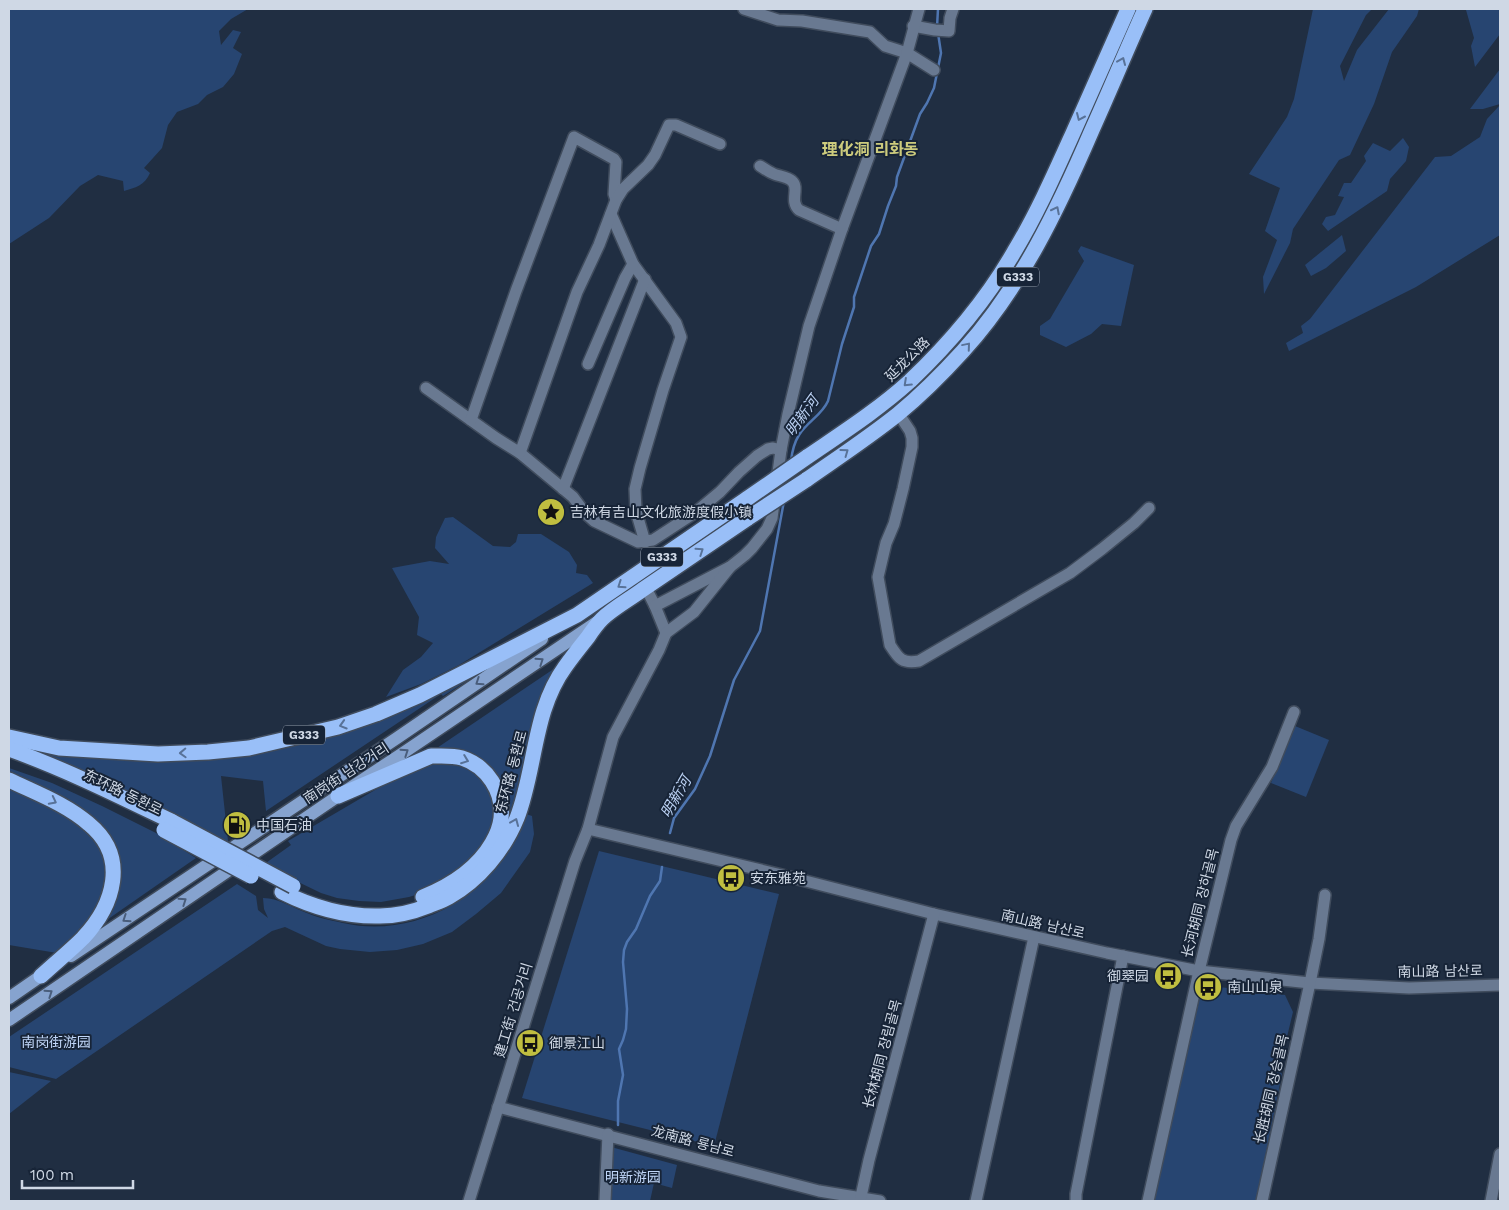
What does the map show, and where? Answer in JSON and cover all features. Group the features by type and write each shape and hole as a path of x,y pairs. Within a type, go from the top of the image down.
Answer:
{"highway":[{"name":"延龙公路","path":"577,615 864,418 894,395 932,358 976,308 1014,252 1046,192 1128,9"},
{"name":"G333","path":"602,618 806,480 898,413 963,351 992,315 1044,233 1062,197 1144,9"},
{"name":"东环路 동환로","path":"9,737 59,748 118,752 168,754 250,748 338,727 376,714 420,695 577,615"},
{"name":"东环路 동환로","path":"287,889 293,897 332,911 360,916 381,916 416,910 447,898 473,879 497,854 508,837 517,818 524,795 537,734 548,701 564,669 602,618"},
{"path":"9,749 114,793 168,826 287,889 370,907 418,900 439,890 474,865 491,845 498,832 501,819 498,795 491,779 484,770 453,756 431,756 338,796"},
{"name":"东环路 동환로","path":"9,759 108,799 168,826"},
{"path":"9,780 75,813 91,825 105,842 111,856 114,882 105,908 84,937 41,976"}],"main road":[{"name":"南岗街 남강거리","path":"9,998 577,615"},
{"name":"南岗街 남강거리","path":"9,1020 602,618"}],"street":[{"path":"744,9 778,20 802,21 870,32 885,46 907,53 934,70"},
{"path":"655,606 730,567 745,555 767,529 772,518 793,392 809,326 842,229 907,53 919,9"},
{"path":"913,26 938,31 949,31 953,9"},
{"path":"520,453 577,292 616,200 623,189 648,165 655,155 669,125 676,125 720,144"},
{"path":"471,420 516,291 574,137 614,159 616,162 614,194 616,200"},
{"path":"760,166 773,174 794,182 794,203 799,210 842,229"},
{"path":"611,214 634,264 676,323 681,337 663,390 635,489 636,511 645,542"},
{"path":"588,364 625,278 634,264"},
{"path":"563,488 645,279"},
{"path":"426,388 520,453 573,497 594,522 638,542 653,540 662,536 696,512 757,456 768,449 782,450"},
{"path":"898,413 910,431 912,447 894,524 886,543 878,576 890,645 903,661 910,663 919,662 1070,573 1134,523 1148,508"},
{"path":"696,512 706,527"},
{"path":"646,588 666,633 694,612 730,567"},
{"name":"建工街 건공거리","path":"469,1201 575,861 588,829 613,737 660,650 666,633"},
{"name":"长河胡同 장하골목","path":"1148,1201 1199,970 1231,840 1236,826 1272,767 1294,712"},
{"name":"南山路 남산로","path":"588,829 786,876 934,914 1123,956 1199,970 1310,982 1409,988 1500,985"},
{"name":"长胜胡同 장승골목","path":"1262,1201 1319,939 1325,895"},
{"name":"长林胡同 장림골목","path":"860,1200 934,914"},
{"path":"976,1201 1034,937"},
{"path":"1076,1201 1123,956"},
{"name":"龙南路 룡남로","path":"498,1107 608,1134 819,1191 860,1200 880,1201"},
{"path":"605,1201 608,1134"},
{"path":"1492,1201 1500,1154"}],"green space":[{"path":"9,9 248,9 231,19 219,31 221,45 233,30 241,32 233,48 242,54 234,74 223,87 207,95 198,104 177,112 168,125 162,148 144,168 150,173 142,183 124,191 123,181 98,175 80,186 49,218 9,244"},
{"path":"1313,9 1372,9 1366,15 1340,66 1344,81 1357,50 1389,9 1419,9 1417,16 1392,52 1374,104 1350,155 1339,160 1293,229 1290,243 1264,294 1263,277 1277,240 1265,231 1280,188 1249,174 1287,117 1294,99"},
{"path":"1467,9 1500,9 1500,34 1475,67 1471,46 1474,38"},
{"path":"1500,69 1500,104 1483,109 1470,109"},
{"path":"1500,105 1500,235 1416,287 1289,351 1286,343 1303,333 1301,326 1310,319 1435,157 1451,156 1480,137 1487,119"},
{"path":"1403,138 1409,147 1406,161 1390,179 1387,191 1328,231 1322,224 1326,217 1335,215 1344,197 1338,196 1344,183 1351,183 1366,161 1364,156 1373,143 1390,151"},
{"path":"1342,235 1346,251 1326,268 1311,276 1305,265"},
{"path":"1081,246 1134,265 1121,326 1102,324 1091,334 1066,347 1040,335 1040,326 1050,319 1084,261 1078,251"},
{"path":"453,517 493,546 510,547 516,542 518,534 541,534 569,552 577,565 576,573 587,575 593,583 459,665 421,684 386,697 403,670 421,657 433,643 417,635 419,617 392,568 430,561 449,564 435,548 436,537 445,518"},
{"path":"558,666 512,818 507,818 497,781 434,750"},
{"path":"478,671 475,676 443,696 441,694 266,811 263,781 221,776 228,841 225,844 24,746 250,753"},
{"path":"1295,726 1329,740 1306,797 1271,783"},
{"path":"448,761 472,768 495,796 495,820 485,845 461,870 425,892 381,902 337,898 321,893 263,865 291,845 288,841 392,780 423,764"},
{"path":"9,768 52,783 102,806 156,833 196,858 101,924 111,909 119,883 99,824 67,798 9,774"},
{"path":"9,783 84,823 104,853 107,883 103,895 86,926 57,953 9,945"},
{"name":"南岗街游园","path":"526,814 532,816 534,834 530,852 501,893 452,932 423,944 397,950 370,952 326,946 285,927 272,931 56,1079 9,1067 9,1037 237,884 256,896 258,910 268,918 264,909 263,898 279,901 312,915 343,923 367,926 392,926 415,921 459,901 479,886 496,869 510,849"},
{"path":"599,851 779,894 714,1146 522,1098"},
{"path":"1203,985 1285,995 1293,1012 1279,1070 1282,1074 1256,1201 1151,1201"},
{"path":"9,1072 51,1081 9,1114"},
{"name":"明新游园","path":"611,1147 677,1165 672,1188 654,1183 650,1201 611,1201"}],"waterway":[{"name":"明新河","path":"937,27 938,9"},
{"name":"明新河","path":"791,461 799,435 828,401 842,344 854,307 854,297 871,246 879,234 920,114 934,88 941,53 938,33"},
{"name":"明新河","path":"670,833 674,818 695,789 710,756 734,680 760,631 784,501"},
{"name":"明新河","path":"618,1125 618,1101 623,1075 619,1049 626,1029 627,1009 623,962 624,950 636,929 650,896 660,881 662,867"}],"place":[{"name":"吉林有吉山文化旅游度假小镇","path":"551,512"},
{"name":"中国石油","path":"237,825"},
{"name":"安东雅苑","path":"731,878"},
{"name":"御翠园","path":"1168,976"},
{"name":"南山山泉","path":"1208,987"},
{"name":"御景江山","path":"530,1043"}],"district":[{"name":"理化洞 리화동","path":"870,149"}]}
